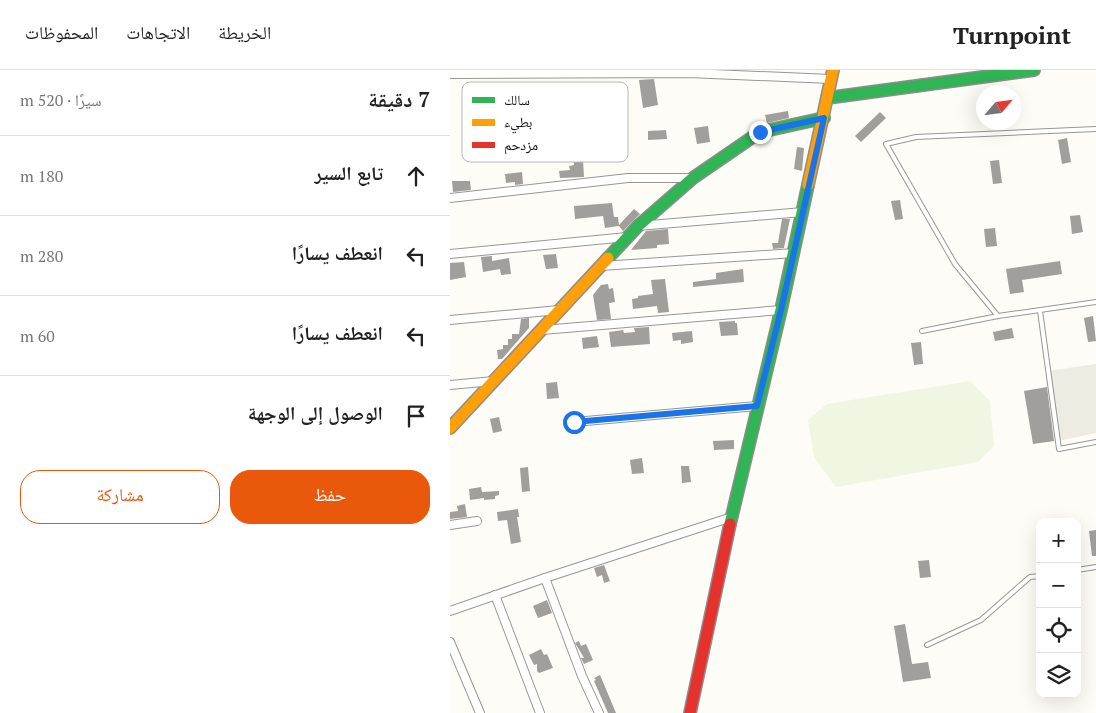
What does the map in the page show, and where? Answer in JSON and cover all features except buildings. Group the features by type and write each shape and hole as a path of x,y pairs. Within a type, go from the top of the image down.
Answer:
{"street":[{"path":"827,98 1034,70"},
{"path":"450,74 832,74 824,118 732,517 690,713"},
{"path":"450,428 638,226 693,178 760,132 824,118"},
{"path":"450,198 628,178 693,178"},
{"path":"638,226 803,212"},
{"path":"450,254 628,237"},
{"path":"601,266 794,253"},
{"path":"450,320 559,310"},
{"path":"541,330 781,310"},
{"path":"450,385 494,381"},
{"path":"574,422 757,406"},
{"path":"450,611 732,517"},
{"path":"450,525 476,521"},
{"path":"545,578 582,676 599,713"},
{"path":"495,595 540,713"},
{"path":"450,642 480,713"}],"lane":[{"path":"998,316 955,264 886,144 916,137 1096,129"},
{"path":"922,331 998,316 1096,302"},
{"path":"1040,311 1059,449 1096,442"},
{"path":"1081,569 1096,566"},
{"path":"928,644 980,620 1030,577 1036,576"}],"green space":[{"path":"970,381 990,401 994,446 978,462 836,487 814,457 808,420 827,404"}],"shaded area":[{"path":"1096,364 1096,433 1058,441 1048,371"}],"traffic: fast":[{"path":"827,98 1034,70"},
{"path":"608,258 638,226 693,178 760,132 824,118"},
{"path":"730,524 781,310 808,185"}],"traffic: slow":[{"path":"808,185 833,70"},
{"path":"450,428 608,258"}],"traffic: jam":[{"path":"690,713 730,524"}],"route":[{"path":"574,422 757,406 781,310 824,118 760,132"}]}
